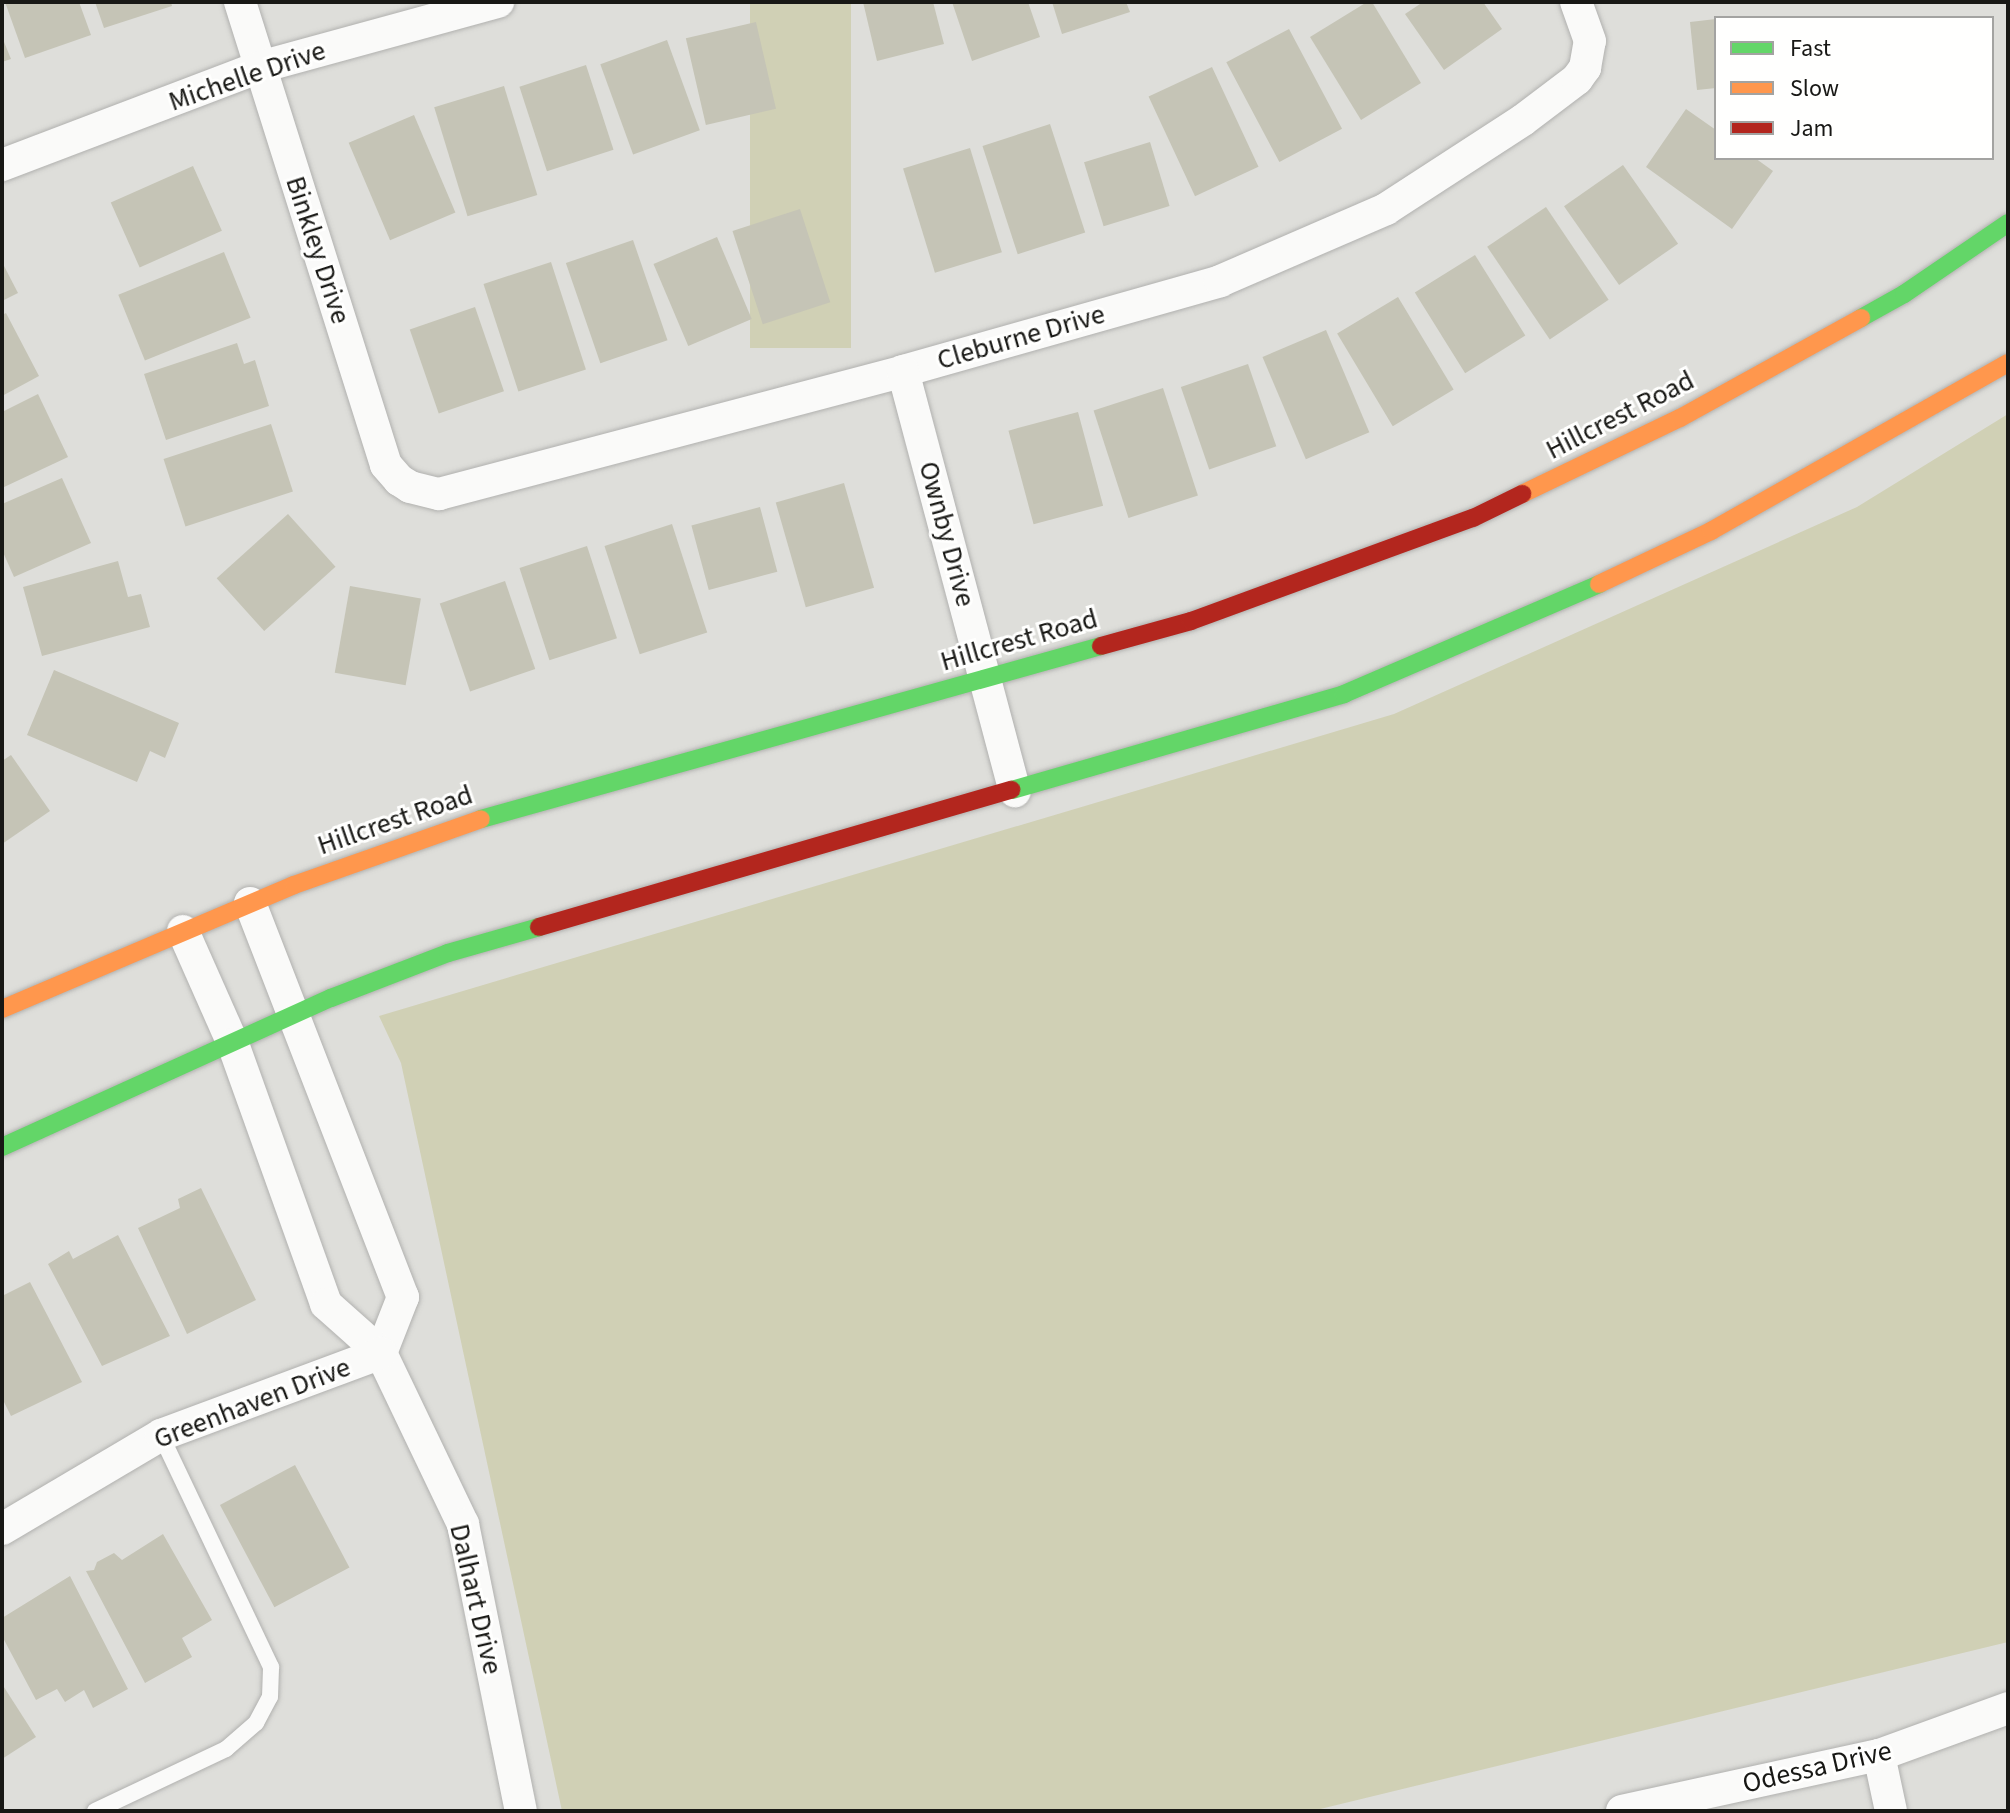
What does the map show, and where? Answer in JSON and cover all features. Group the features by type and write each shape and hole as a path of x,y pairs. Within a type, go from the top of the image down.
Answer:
{"main road":[{"name":"Hillcrest Road","path":"2,1009 250,903 514,808 1191,621 1473,518 1680,418 1904,294 2008,223"},
{"path":"2,1147 295,1014 448,953 604,905 1015,791 1344,694 1528,617 1711,531 2008,363"}],"street":[{"name":"Binkley Drive","path":"240,2 386,465 410,487"},
{"name":"Michelle Drive","path":"2,165 260,67 498,2"},
{"name":"Cleburne Drive","path":"410,487 427,494 458,491 903,371 1220,281 1386,209 1569,87 1585,68 1589,29 1576,2"},
{"name":"Ownby Drive","path":"903,371 1015,791"},
{"path":"250,903 403,1297 381,1353"},
{"name":"Dalhart Drive","path":"183,931 233,1044 326,1304 381,1353 463,1524 521,1811"},
{"name":"Greenhaven Drive","path":"2,1529 161,1435 381,1353"},
{"name":"Odessa Drive","path":"1630,1810 1879,1755 2008,1708"},
{"path":"1879,1755 1891,1811"}],"lane":[{"path":"95,1811 226,1749 256,1723 270,1697 271,1667 161,1435"}],"green space":[{"path":"750,2 851,2 851,348 750,348"},
{"path":"2008,414 2008,1642 1312,1811 562,1811 401,1063 379,1016 1394,714 1857,507"}],"building":[{"path":"5,2 79,2 91,35 25,58"},
{"path":"95,2 171,2 172,6 104,28"},
{"path":"863,2 933,2 944,44 877,61"},
{"path":"952,2 1028,2 1040,37 972,61"},
{"path":"1052,2 1126,2 1130,12 1062,34"},
{"path":"1367,2 1372,2 1421,83 1361,120 1310,37"},
{"path":"1423,2 1483,2 1502,29 1444,70 1405,14"},
{"path":"1714,19 1714,88 1697,90 1690,22"},
{"path":"756,22 776,109 706,125 686,38"},
{"path":"1289,29 1342,129 1279,162 1226,62"},
{"path":"2,37 11,59 2,62"},
{"path":"667,40 700,130 633,154 600,64"},
{"path":"586,65 614,150 547,171 519,87"},
{"path":"1212,67 1258,167 1195,196 1149,97"},
{"path":"504,86 537,195 468,216 434,107"},
{"path":"1686,109 1714,129 1714,160 1758,160 1773,171 1732,229 1646,167"},
{"path":"414,115 455,213 390,240 349,143"},
{"path":"1050,124 1085,232 1018,254 982,146"},
{"path":"1150,142 1170,206 1104,226 1084,162"},
{"path":"970,148 1002,252 935,273 903,168"},
{"path":"1623,165 1678,244 1619,285 1564,206"},
{"path":"193,166 222,231 140,267 111,203"},
{"path":"1546,207 1609,300 1550,340 1487,247"},
{"path":"800,209 830,302 763,324 732,231"},
{"path":"717,237 752,319 688,346 653,264"},
{"path":"633,240 668,340 600,363 566,263"},
{"path":"224,252 251,318 145,361 118,295"},
{"path":"1475,255 1525,336 1465,373 1415,293"},
{"path":"2,262 18,293 2,301"},
{"path":"551,262 586,369 518,391 483,284"},
{"path":"1398,297 1454,390 1393,426 1337,334"},
{"path":"475,307 504,391 439,414 410,329"},
{"path":"6,313 39,376 2,396 2,315"},
{"path":"1326,330 1369,432 1306,459 1262,357"},
{"path":"237,343 244,364 255,360 269,406 166,440 144,374"},
{"path":"1248,364 1276,446 1209,469 1181,387"},
{"path":"1163,388 1198,495 1128,518 1094,411"},
{"path":"38,394 68,457 2,488 2,412"},
{"path":"1078,412 1103,506 1034,524 1008,431"},
{"path":"271,424 293,492 185,526 164,459"},
{"path":"62,478 91,543 14,577 2,550 2,504"},
{"path":"844,483 874,588 806,607 776,503"},
{"path":"760,507 777,572 709,590 691,525"},
{"path":"288,514 336,567 264,631 217,578"},
{"path":"672,524 707,632 640,654 604,546"},
{"path":"587,546 617,638 549,660 519,568"},
{"path":"118,561 128,597 141,594 150,627 42,656 23,587"},
{"path":"505,581 535,669 470,691 440,603"},
{"path":"350,586 421,599 406,685 335,673"},
{"path":"54,670 179,723 165,758 150,751 137,782 27,735"},
{"path":"11,755 50,811 2,844 2,761"},
{"path":"201,1188 256,1300 187,1334 138,1228 180,1208 178,1199"},
{"path":"118,1235 170,1336 102,1366 48,1264 69,1251 73,1259"},
{"path":"30,1282 82,1382 11,1416 2,1398 2,1296"},
{"path":"295,1465 349,1567 274,1607 220,1505"},
{"path":"163,1534 212,1620 182,1638 192,1657 145,1683 86,1571 94,1570 97,1562 114,1553 122,1560"},
{"path":"70,1576 128,1689 93,1708 84,1690 65,1702 57,1689 36,1700 2,1636 2,1618"},
{"path":"2,1684 36,1737 2,1759"}],"traffic: fast":[{"path":"1861,318 1904,294 2008,223"},
{"path":"1012,790 1344,694 1599,584"},
{"path":"481,819 1101,646"},
{"path":"2,1147 331,998 448,953 539,927"}],"traffic: slow":[{"path":"1522,494 1680,418 1861,318"},
{"path":"1599,584 1711,531 2008,363"},
{"path":"2,1009 294,885 481,819"}],"traffic: jam":[{"path":"1101,646 1191,621 1473,518 1522,494"},
{"path":"539,927 1012,790"}]}
